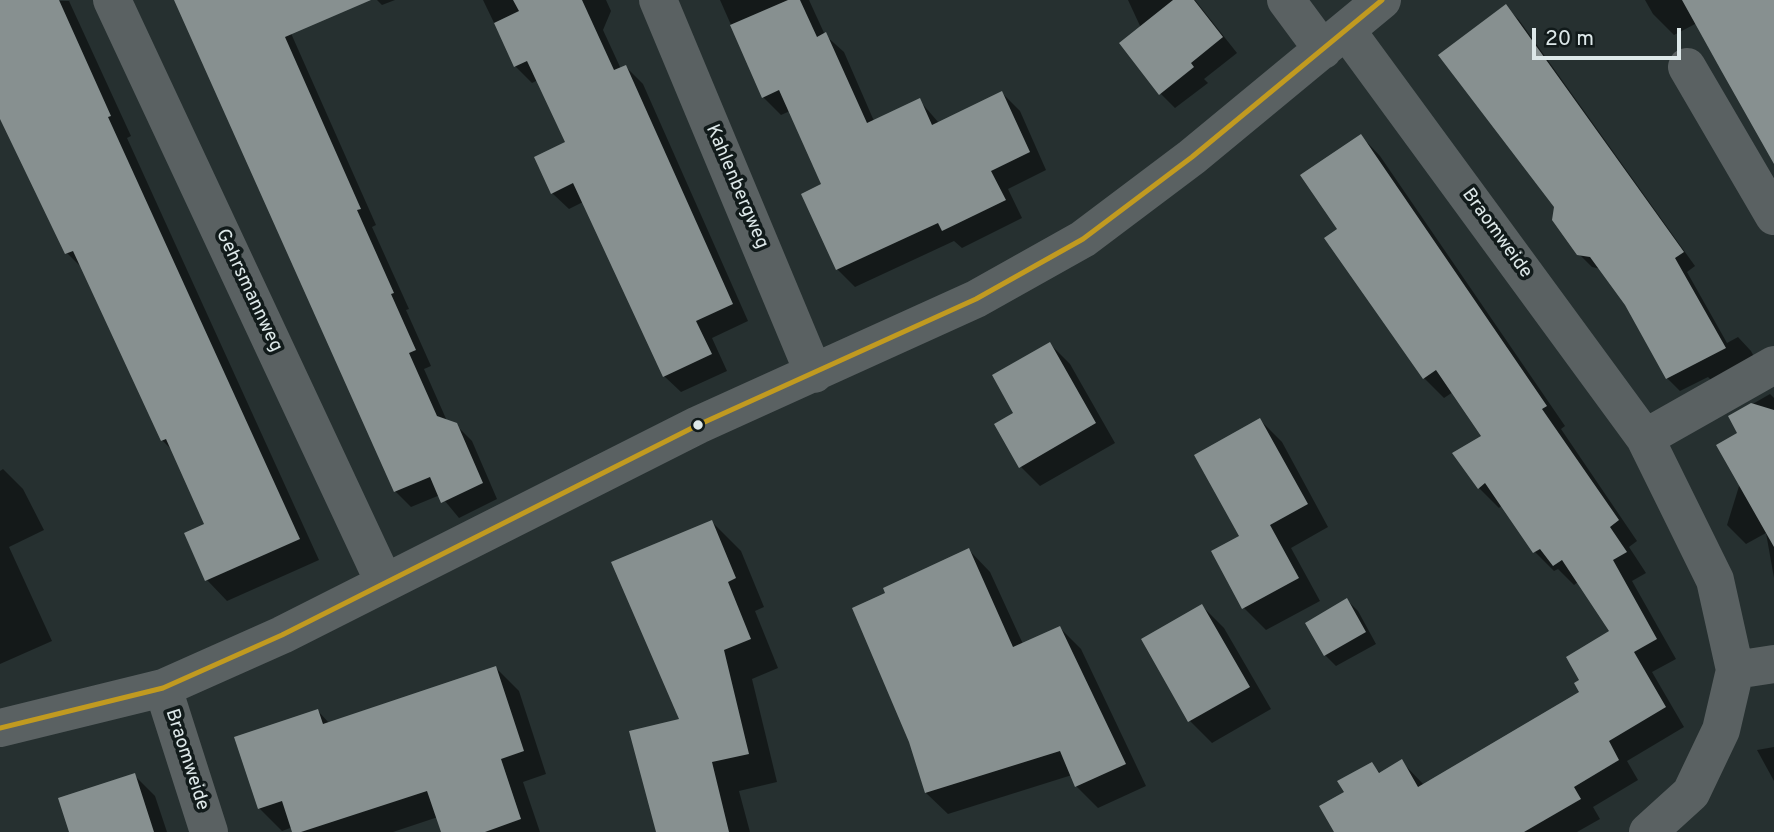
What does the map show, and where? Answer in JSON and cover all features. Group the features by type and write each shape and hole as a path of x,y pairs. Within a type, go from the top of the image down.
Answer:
{"street":[{"name":"Gehrsmannweg","path":"112,0 384,582"},
{"name":"Kahlenbergweg","path":"658,0 814,374"},
{"name":"Braomweide","path":"1286,0 1334,40 1645,438 1716,580 1735,670 1721,730 1691,793 1648,832"},
{"path":"0,728 163,688 282,635 698,425 976,299 1083,239 1192,157 1382,0"},
{"path":"1687,67 1774,216"},
{"path":"1645,438 1774,365"},
{"path":"1735,670 1774,664"},
{"name":"Braomweide","path":"163,688 209,832"}],"building":[{"path":"0,0 59,0 111,116 108,117 300,539 205,581 184,533 204,524 166,439 161,441 73,251 65,254 0,119"},
{"path":"174,0 371,0 285,37 361,209 357,210 394,293 391,294 416,350 409,353 437,416 457,423 483,483 441,503 430,477 394,492"},
{"path":"513,0 582,0 614,70 626,65 733,304 696,321 712,354 663,377 573,183 551,194 534,157 565,142 527,61 514,67 494,23 519,11"},
{"path":"788,0 800,0 817,37 826,32 867,123 920,98 932,125 1002,91 1030,152 991,171 1006,200 942,231 938,223 836,270 801,194 821,184 779,90 762,98 730,25"},
{"path":"1173,0 1194,0 1223,37 1191,63 1194,67 1159,95 1119,43"},
{"path":"1682,0 1774,0 1774,164 1722,72"},
{"path":"1506,4 1684,252 1675,258 1726,348 1666,379 1625,305 1590,257 1577,255 1552,220 1554,207 1438,55"},
{"path":"1361,134 1547,406 1542,409 1619,520 1610,527 1627,552 1613,560 1657,639 1634,652 1666,707 1609,741 1619,760 1574,787 1581,799 1524,832 1334,832 1319,806 1344,792 1337,781 1372,762 1379,773 1402,759 1418,787 1579,692 1574,683 1579,680 1566,657 1609,631 1562,560 1553,566 1540,549 1533,553 1485,483 1478,489 1452,453 1481,436 1436,370 1423,379 1324,238 1337,229 1300,175"},
{"path":"1050,342 1096,423 1019,468 994,424 1013,413 992,375"},
{"path":"1751,403 1774,410 1774,547 1716,445 1737,433 1728,416"},
{"path":"1260,418 1308,504 1270,525 1299,578 1242,609 1211,551 1239,536 1194,455"},
{"path":"712,520 736,578 728,582 751,639 724,650 749,754 712,762 729,832 656,832 629,731 679,719 611,562"},
{"path":"969,548 1013,647 1060,626 1126,764 1075,787 1060,751 925,793 909,742 852,608 885,593 883,588"},
{"path":"1347,598 1366,632 1324,656 1305,623"},
{"path":"1202,604 1250,687 1188,722 1141,639"},
{"path":"496,666 524,751 501,759 521,819 485,832 441,832 427,791 301,832 292,832 282,801 258,809 234,737 318,709 323,724"},
{"path":"135,773 154,832 69,832 58,798"}],"transit line":[{"path":"0,728 163,688 282,635 698,425 976,299 1083,239 1192,157 1382,0"}]}
